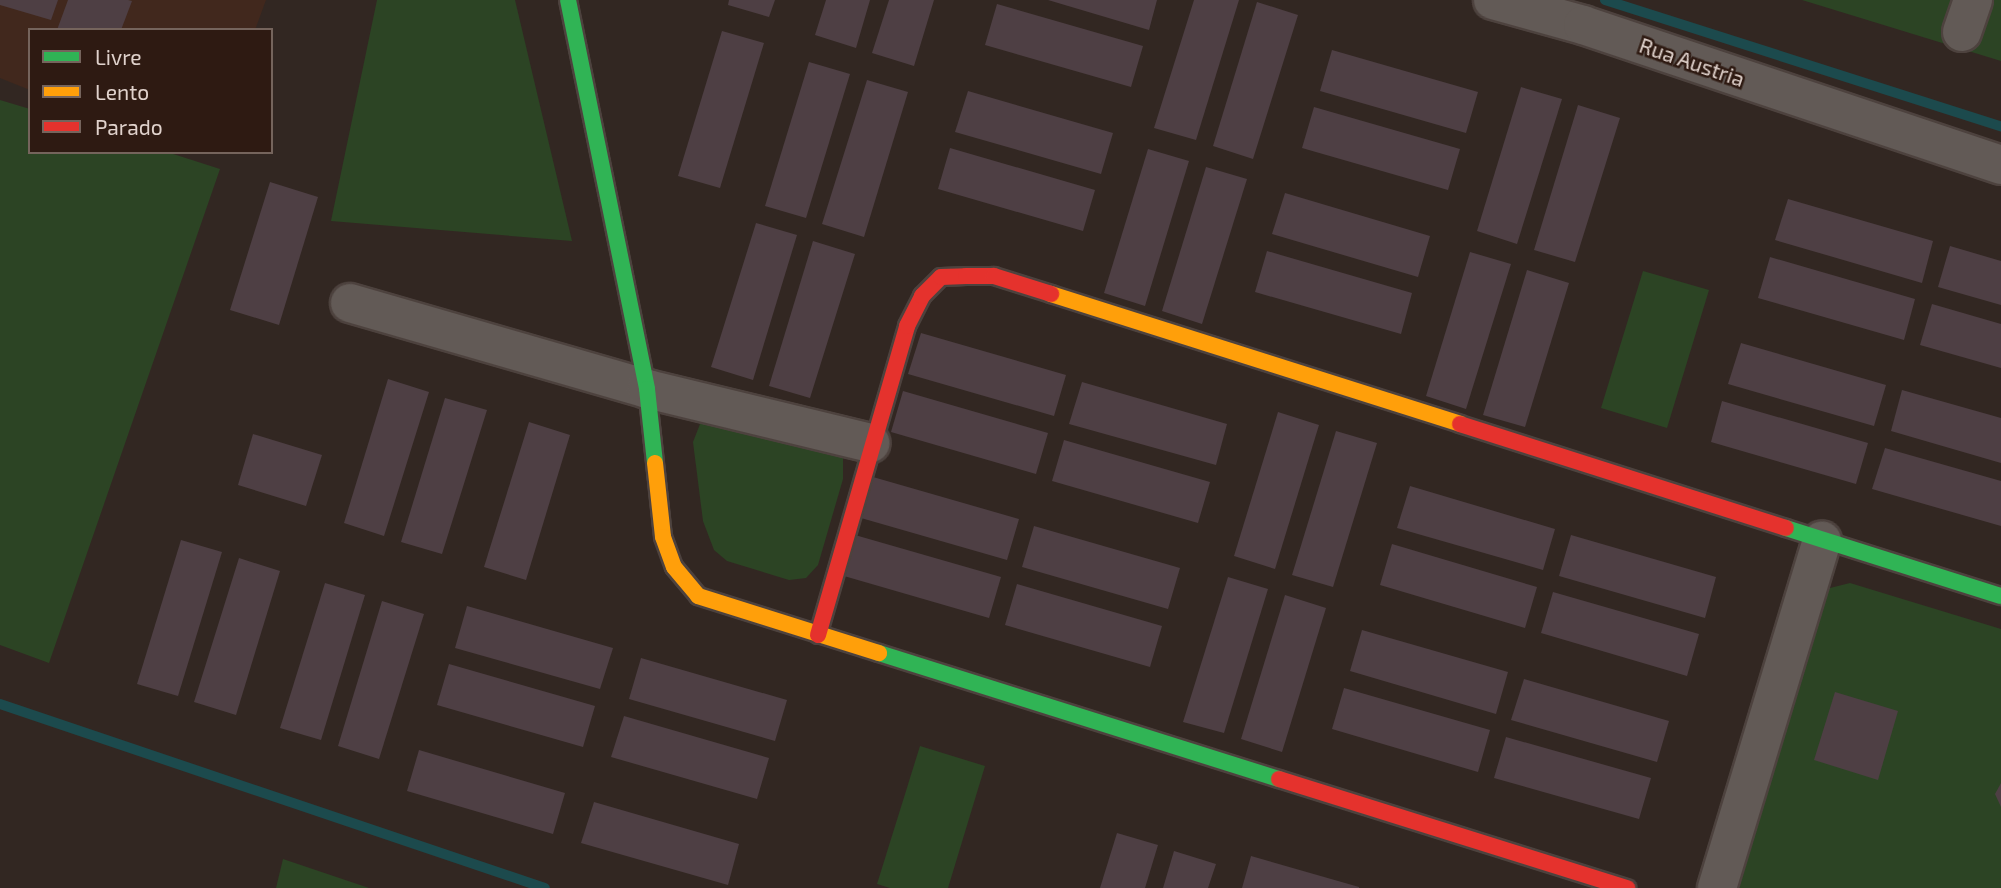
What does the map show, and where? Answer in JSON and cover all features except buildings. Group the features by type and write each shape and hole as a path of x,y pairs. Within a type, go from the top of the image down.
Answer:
{"street":[{"path":"568,0 647,389 663,537 674,566 698,596 1627,888"},
{"name":"Rua Austria","path":"1493,0 1583,25 2001,164"},
{"path":"818,635 871,443 907,326 922,296 941,277 994,276 2001,596"},
{"path":"350,303 647,389 871,443"},
{"path":"1717,888 1822,540"}],"shaded area":[{"path":"0,0 266,0 256,28 28,28 28,89 0,78"}],"green space":[{"path":"377,0 515,0 572,241 331,221"},
{"path":"1802,0 2001,0 2001,61"},
{"path":"0,100 28,108 28,154 173,154 220,169 49,663 0,645"},
{"path":"1643,271 1709,290 1667,428 1601,408"},
{"path":"702,419 837,448 843,458 843,479 818,565 806,578 789,580 727,561 714,550 703,521 693,442"},
{"path":"1850,583 2001,629 2001,888 1739,888 1826,589"},
{"path":"920,746 985,766 948,888 890,888 877,884"},
{"path":"283,859 369,888 276,888"}],"waterway":[{"path":"1605,0 2001,126"},
{"path":"0,704 545,888"}],"traffic: fast":[{"path":"568,0 647,389 655,463"},
{"path":"1786,528 2001,596"},
{"path":"879,653 1279,779"}],"traffic: slow":[{"path":"1051,294 1460,424"},
{"path":"655,463 663,537 674,567 698,596 879,653"}],"traffic: jam":[{"path":"818,635 907,326 922,296 941,277 966,276 994,276 1051,294"},
{"path":"1460,424 1786,528"},
{"path":"1279,779 1627,888"}]}
